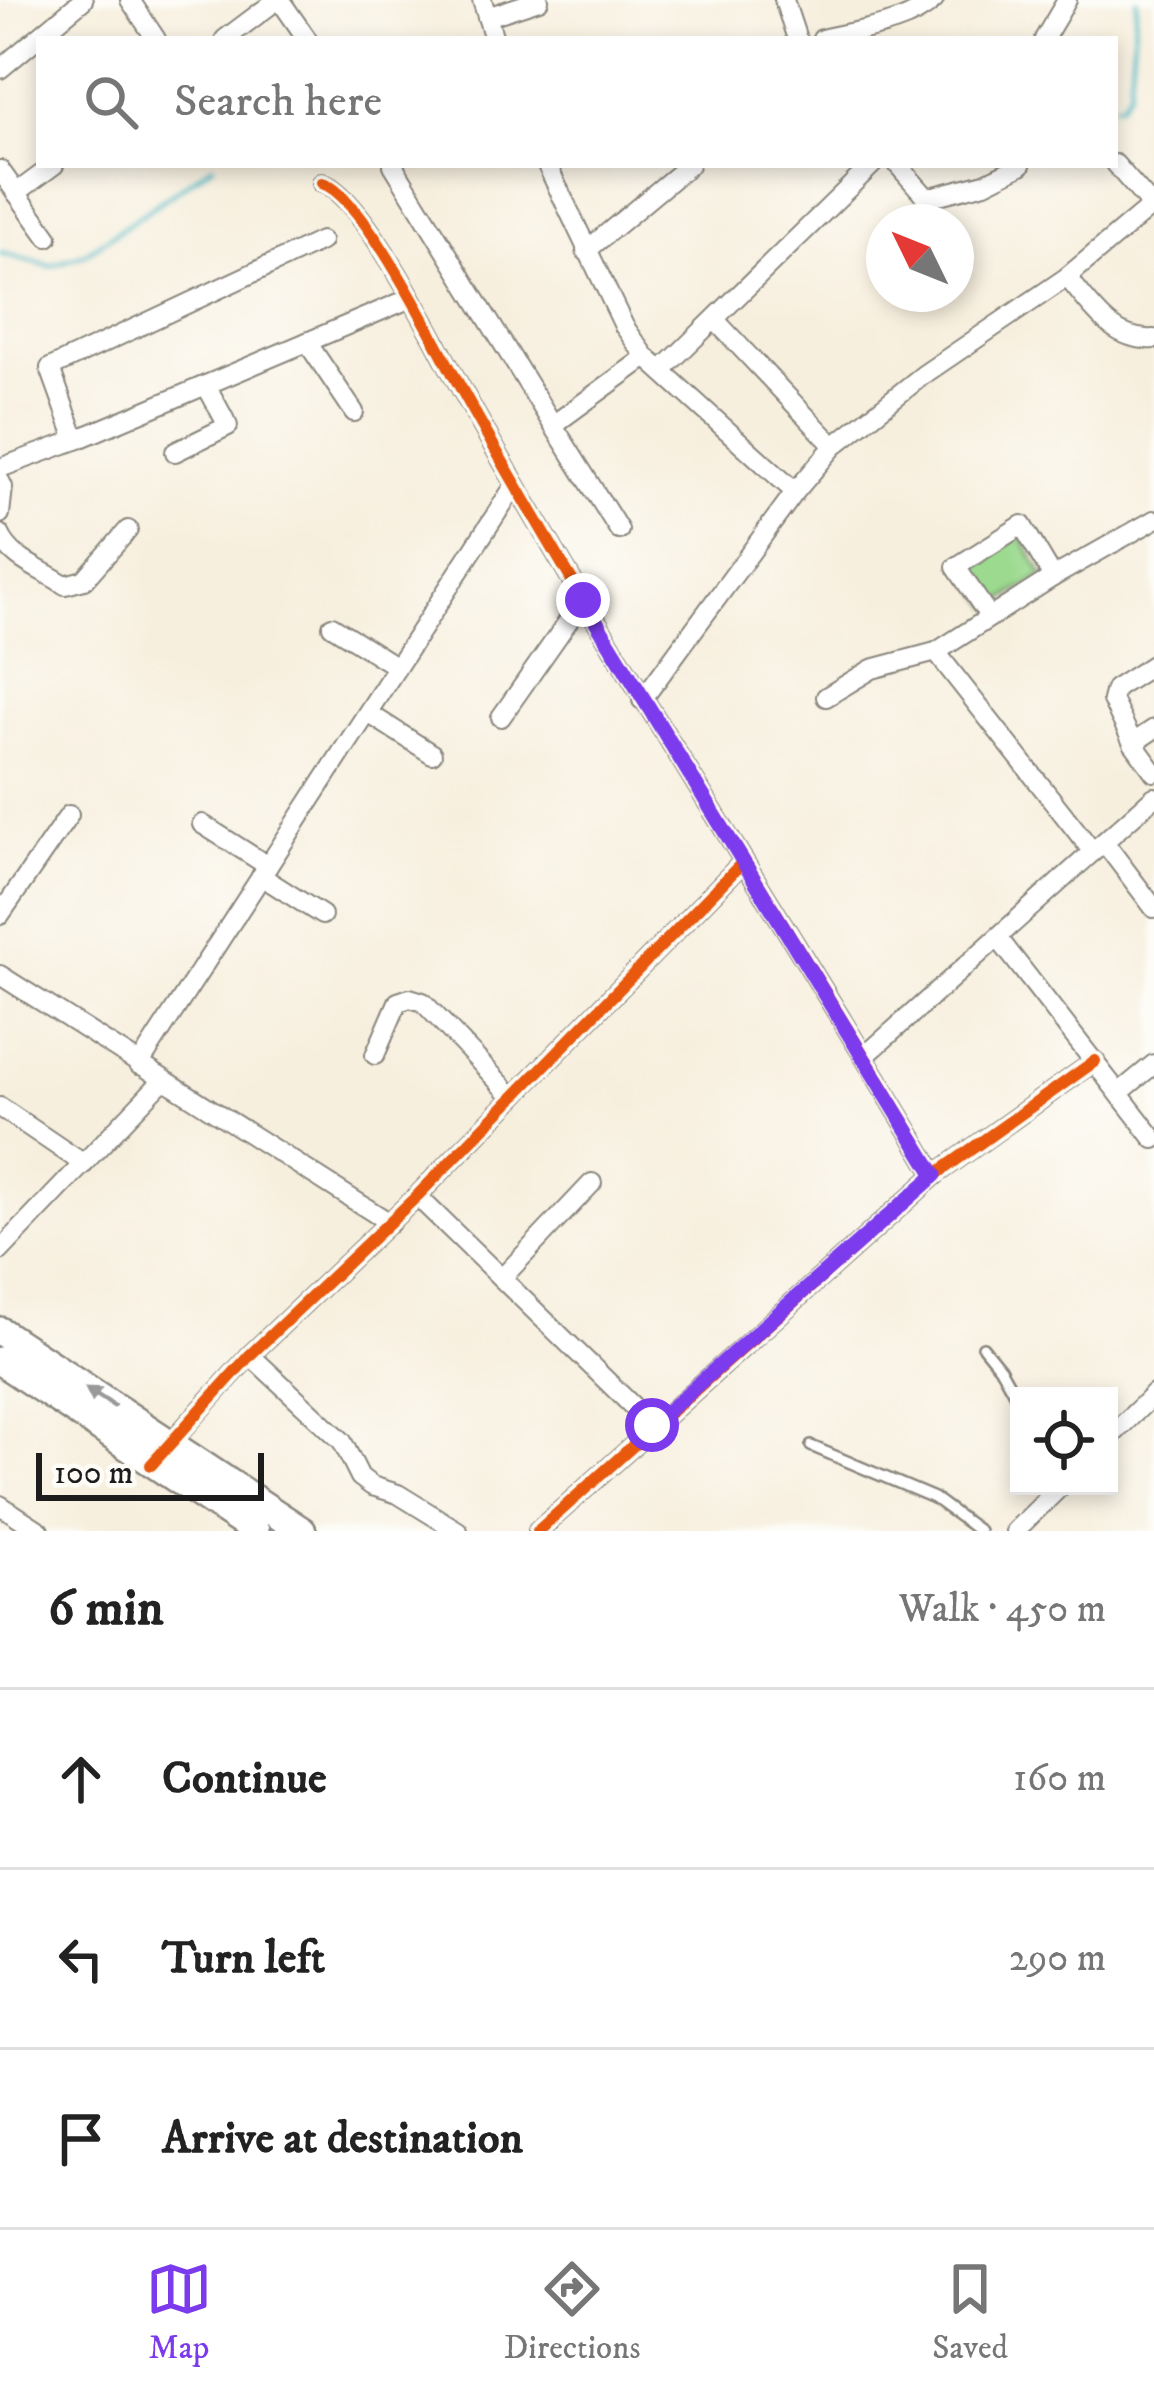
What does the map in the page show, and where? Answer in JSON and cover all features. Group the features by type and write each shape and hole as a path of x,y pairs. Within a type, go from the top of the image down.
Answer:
{"main road":[{"path":"0,1331 254,1531"},
{"path":"0,1360 302,1531"}],"street":[{"path":"40,36 83,0"},
{"path":"130,0 154,36"},
{"path":"229,36 279,0 305,36"},
{"path":"484,9 539,0"},
{"path":"784,0 796,36"},
{"path":"829,36 893,10 921,11 934,0"},
{"path":"1046,36 1067,0"},
{"path":"0,69 36,39"},
{"path":"642,700 833,446 922,375 1066,277 1153,205 1118,167"},
{"path":"16,193 50,168"},
{"path":"395,168 619,530"},
{"path":"548,168 624,326 654,363 795,492"},
{"path":"586,251 685,168"},
{"path":"553,425 716,320 814,217 869,168"},
{"path":"901,168 928,198 985,183 1016,168"},
{"path":"0,170 48,237"},
{"path":"322,183 341,191 354,206 411,298 514,485 642,700 935,1175"},
{"path":"76,440 50,368 321,241"},
{"path":"1066,277 1119,335 1154,339"},
{"path":"0,468 411,298"},
{"path":"716,320 833,446"},
{"path":"307,342 354,412"},
{"path":"175,452 228,426 206,385"},
{"path":"0,482 0,514"},
{"path":"139,1065 514,485"},
{"path":"826,697 872,669 936,652 1154,520"},
{"path":"989,616 956,567 1022,525 1053,577"},
{"path":"0,534 5,546 25,562 65,585 85,580 128,530"},
{"path":"501,717 583,600"},
{"path":"332,626 397,667"},
{"path":"936,652 1154,908"},
{"path":"1154,664 1112,693 1133,743 1154,772"},
{"path":"368,713 432,754"},
{"path":"1133,743 1154,729"},
{"path":"865,1057 1154,797"},
{"path":"0,915 68,815"},
{"path":"202,824 322,915"},
{"path":"161,1454 250,1355 417,1196 743,862"},
{"path":"998,938 1154,1139"},
{"path":"0,975 390,1223"},
{"path":"375,1055 398,1002 410,998 423,1003 513,1096"},
{"path":"538,1531 935,1175 1095,1061"},
{"path":"1120,1092 1154,1064"},
{"path":"0,1251 163,1080"},
{"path":"0,1107 84,1163"},
{"path":"503,1277 592,1183"},
{"path":"417,1196 652,1425"},
{"path":"0,1221 18,1233"},
{"path":"250,1355 342,1441 360,1477 458,1531"},
{"path":"1118,1429 1154,1394"},
{"path":"1015,1531 1052,1495"},
{"path":"0,1505 40,1531"}],"lane":[{"path":"983,1347 1011,1387"},
{"path":"811,1446 934,1498 979,1531"}],"green space":[{"path":"1020,534 1044,576 991,607 965,569"}],"waterway":[{"path":"1118,104 1129,91 1137,0"},
{"path":"0,253 51,266 85,254 209,168"}],"cycle path":[{"path":"322,183 356,212 394,268 570,577 935,1175"},
{"path":"151,1465 250,1355 417,1196 743,862"},
{"path":"538,1531 935,1175 1095,1061"}],"route":[{"path":"583,600 935,1175 652,1425"}]}
